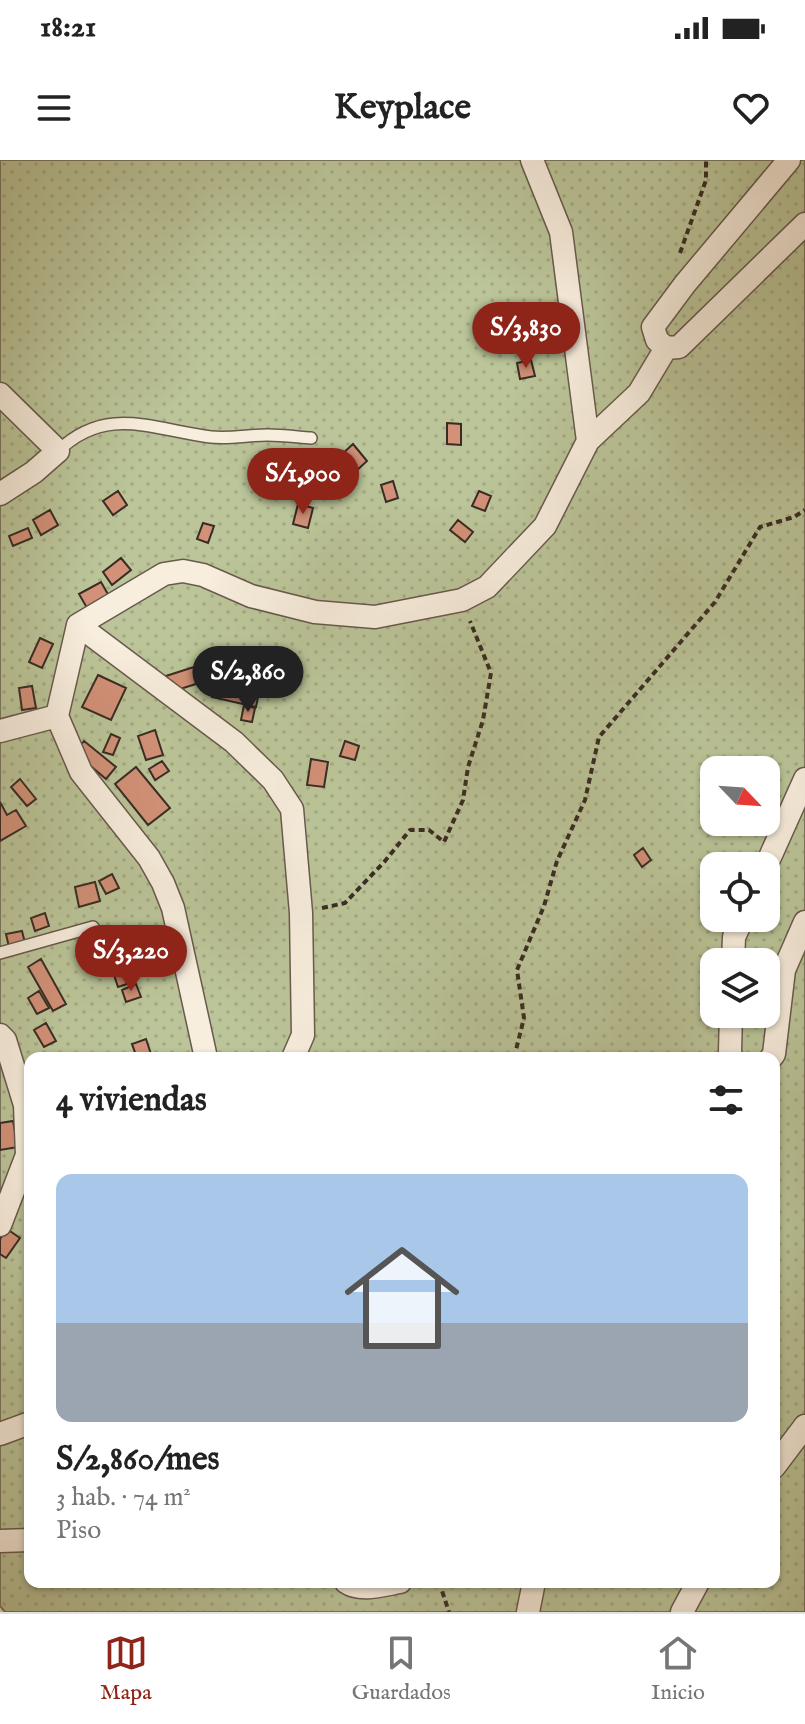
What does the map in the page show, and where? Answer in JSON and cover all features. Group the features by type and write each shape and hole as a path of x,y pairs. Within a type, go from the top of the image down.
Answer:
{"street":[{"path":"532,160 561,232 588,441"},
{"path":"789,160 653,327 657,340 666,348 679,347 805,224"},
{"path":"205,1052 173,908 163,883 149,858 81,772 57,716 78,625 164,574 183,571 203,575 251,596 315,612 375,617 462,600 487,587 545,526 588,441 639,393 666,348"},
{"path":"0,394 58,451 34,472 0,494"},
{"path":"78,625 234,742 273,780 292,809 301,913 303,1035 296,1052"},
{"path":"0,731 57,716"},
{"path":"772,852 805,779"},
{"path":"774,1052 784,970 805,922"},
{"path":"730,1052 731,1028"},
{"path":"0,1035 5,1040 24,1102"},
{"path":"0,1225 24,1164"},
{"path":"0,1434 24,1425"},
{"path":"780,1459 805,1426"},
{"path":"0,1541 24,1540"},
{"path":"528,1612 533,1588"},
{"path":"682,1612 695,1588"}],"lane":[{"path":"58,451 73,437 105,424 128,422 213,437 269,435 311,438"},
{"path":"0,953 93,927"}],"path":[{"path":"677,263 706,180 706,160"},
{"path":"516,1052 524,1018 517,970 544,906 557,861 585,800 599,737 715,602 760,527 794,517 805,510"},
{"path":"301,913 345,903 410,830 429,830 444,842 463,800 491,673 462,600"},
{"path":"441,1588 449,1612"}],"green space":[{"path":"0,160 805,160 805,1612 5,1612 0,1606"}],"building":[{"path":"531,360 535,376 520,379 517,363"},
{"path":"447,423 461,424 461,445 447,444"},
{"path":"353,444 367,461 355,472 340,456"},
{"path":"393,481 398,498 386,502 381,485"},
{"path":"118,491 127,505 113,515 103,501"},
{"path":"479,491 491,496 485,511 472,506"},
{"path":"298,504 313,508 308,528 293,524"},
{"path":"50,510 58,525 41,535 33,520"},
{"path":"458,520 473,532 465,542 450,530"},
{"path":"203,523 214,526 208,543 197,539"},
{"path":"28,528 32,538 13,546 9,536"},
{"path":"121,558 131,570 112,585 103,572"},
{"path":"101,582 109,596 87,608 79,594"},
{"path":"40,638 53,644 42,668 29,662"},
{"path":"197,666 202,682 171,692 166,676"},
{"path":"98,675 126,688 111,720 82,707"},
{"path":"216,683 259,692 256,707 212,697"},
{"path":"32,686 36,708 22,710 19,688"},
{"path":"244,705 255,708 252,722 241,720"},
{"path":"155,730 163,755 146,760 138,736"},
{"path":"111,734 120,738 113,755 103,752"},
{"path":"84,741 116,767 106,779 74,752"},
{"path":"345,741 359,746 355,760 340,756"},
{"path":"311,759 328,762 324,787 307,785"},
{"path":"162,761 169,771 155,780 149,769"},
{"path":"136,767 170,808 148,825 115,784"},
{"path":"20,779 36,799 27,806 11,787"},
{"path":"0,802 7,815 16,810 26,826 0,841"},
{"path":"643,848 651,860 642,867 634,855"},
{"path":"112,874 119,888 106,894 99,881"},
{"path":"95,882 100,901 79,907 75,887"},
{"path":"45,913 49,926 35,931 31,918"},
{"path":"22,931 25,943 9,947 6,934"},
{"path":"41,959 66,1004 53,1011 28,967"},
{"path":"126,971 130,983 118,987 114,975"},
{"path":"136,984 141,997 126,1002 122,990"},
{"path":"39,991 49,1008 37,1014 28,998"},
{"path":"46,1023 56,1041 44,1047 34,1030"},
{"path":"146,1039 150,1052 135,1052 132,1044"},
{"path":"13,1121 18,1147 0,1150 0,1123"},
{"path":"7,1229 20,1238 6,1258 0,1254 0,1239"}]}
